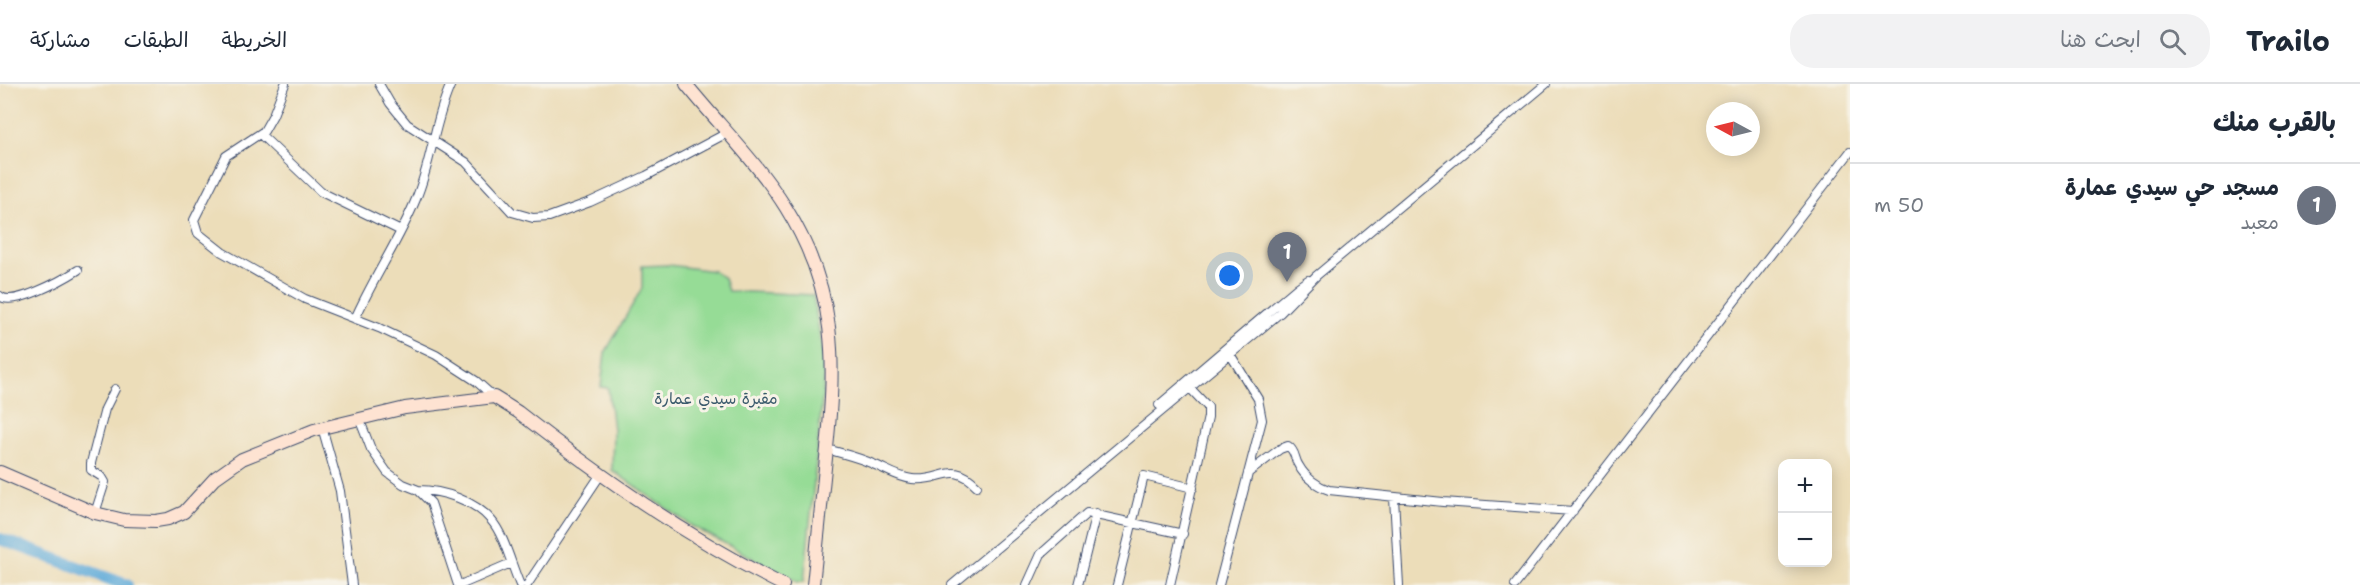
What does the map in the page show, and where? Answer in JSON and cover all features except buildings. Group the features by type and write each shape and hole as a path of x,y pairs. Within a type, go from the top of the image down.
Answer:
{"main road":[{"path":"686,84 786,207 816,267 824,296 833,357 833,384 813,585"},
{"path":"0,471 95,513 124,520 156,521 184,512 215,478 242,459 272,445 322,428 405,408 494,398 518,412 656,513 705,543 783,585"}],"street":[{"path":"285,84 273,115 260,134 234,149 223,161 194,220 198,233 222,252 305,299 436,355 476,381 494,398"},
{"path":"379,84 402,118 466,162 512,212 533,218 549,217 590,202 646,176 727,133"},
{"path":"355,319 417,198 432,152 439,113 451,84"},
{"path":"1187,385 1230,354 1280,313 1316,276 1546,84"},
{"path":"260,134 321,192 401,231"},
{"path":"1515,585 1850,152"},
{"path":"0,296 10,300 38,291 78,270"},
{"path":"945,585 1082,474 1298,287 1316,276"},
{"path":"1219,585 1262,420 1261,407 1230,354"},
{"path":"1170,585 1209,411 1187,385"},
{"path":"95,513 105,482 102,477 91,470 91,463 105,409 115,388"},
{"path":"359,418 371,448 387,472 426,497 434,511 459,585 511,563"},
{"path":"322,428 340,491 352,585"},
{"path":"1248,473 1280,449 1288,446 1293,449 1299,467 1318,486 1335,491 1394,498 1573,511"},
{"path":"827,449 856,457 909,479 920,480 961,473 977,486"},
{"path":"526,585 601,474"},
{"path":"1117,585 1144,476 1193,488"},
{"path":"418,490 433,490 450,495 484,513 493,521 520,585"},
{"path":"1394,498 1400,585"},
{"path":"1027,585 1041,554 1087,513 1096,513 1182,534"},
{"path":"1078,585 1096,513"},
{"path":"952,585 967,569"}],"green space":[{"name":"مقبرة سيدي عمارة","path":"669,265 714,271 724,278 728,291 813,295 822,348 824,382 804,582 798,582 692,526 612,470 613,430 608,388 601,387 605,353 642,288 642,266"}],"waterway":[{"path":"0,539 127,585"}],"place":[{"name":"مسجد حي سيدي عمارة","path":"1287,282"}]}
